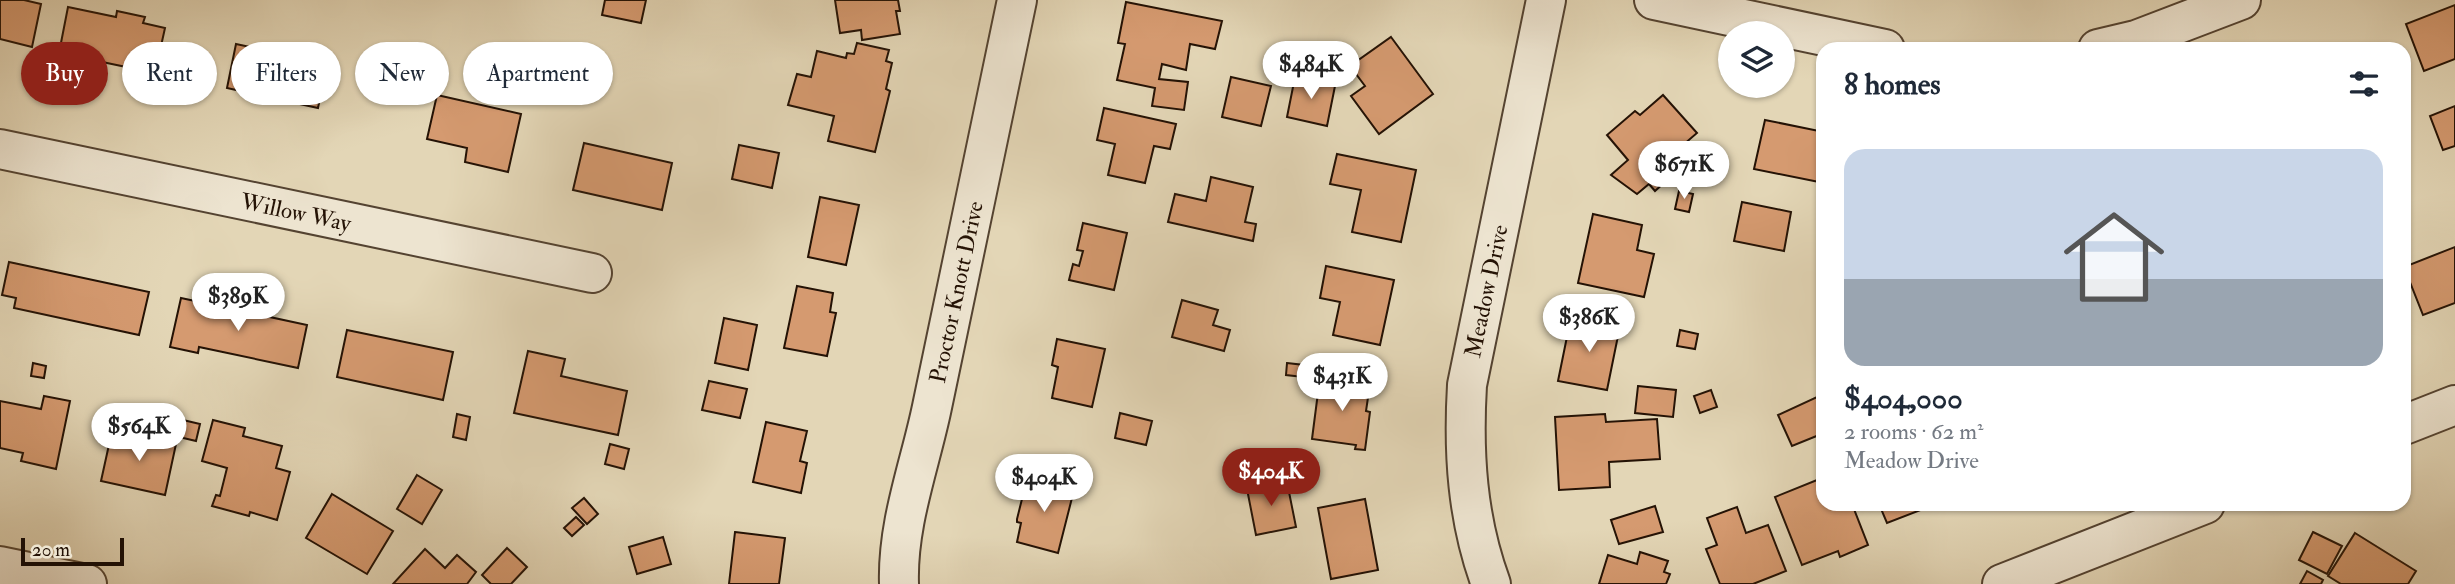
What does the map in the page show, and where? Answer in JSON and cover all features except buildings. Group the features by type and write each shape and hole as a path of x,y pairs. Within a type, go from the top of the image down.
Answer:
{"street":[{"name":"Proctor Knott Drive","path":"899,584 906,511 931,410 1017,0"},
{"name":"Meadow Drive","path":"1491,584 1482,561 1466,478 1464,426 1467,385 1546,0"},
{"path":"1654,0 1852,42"},
{"path":"2128,42 2241,0"},
{"name":"Willow Way","path":"0,149 592,273"},
{"path":"2411,422 2455,405"},
{"path":"2002,584 2187,511"},
{"path":"0,566 87,584"}]}
